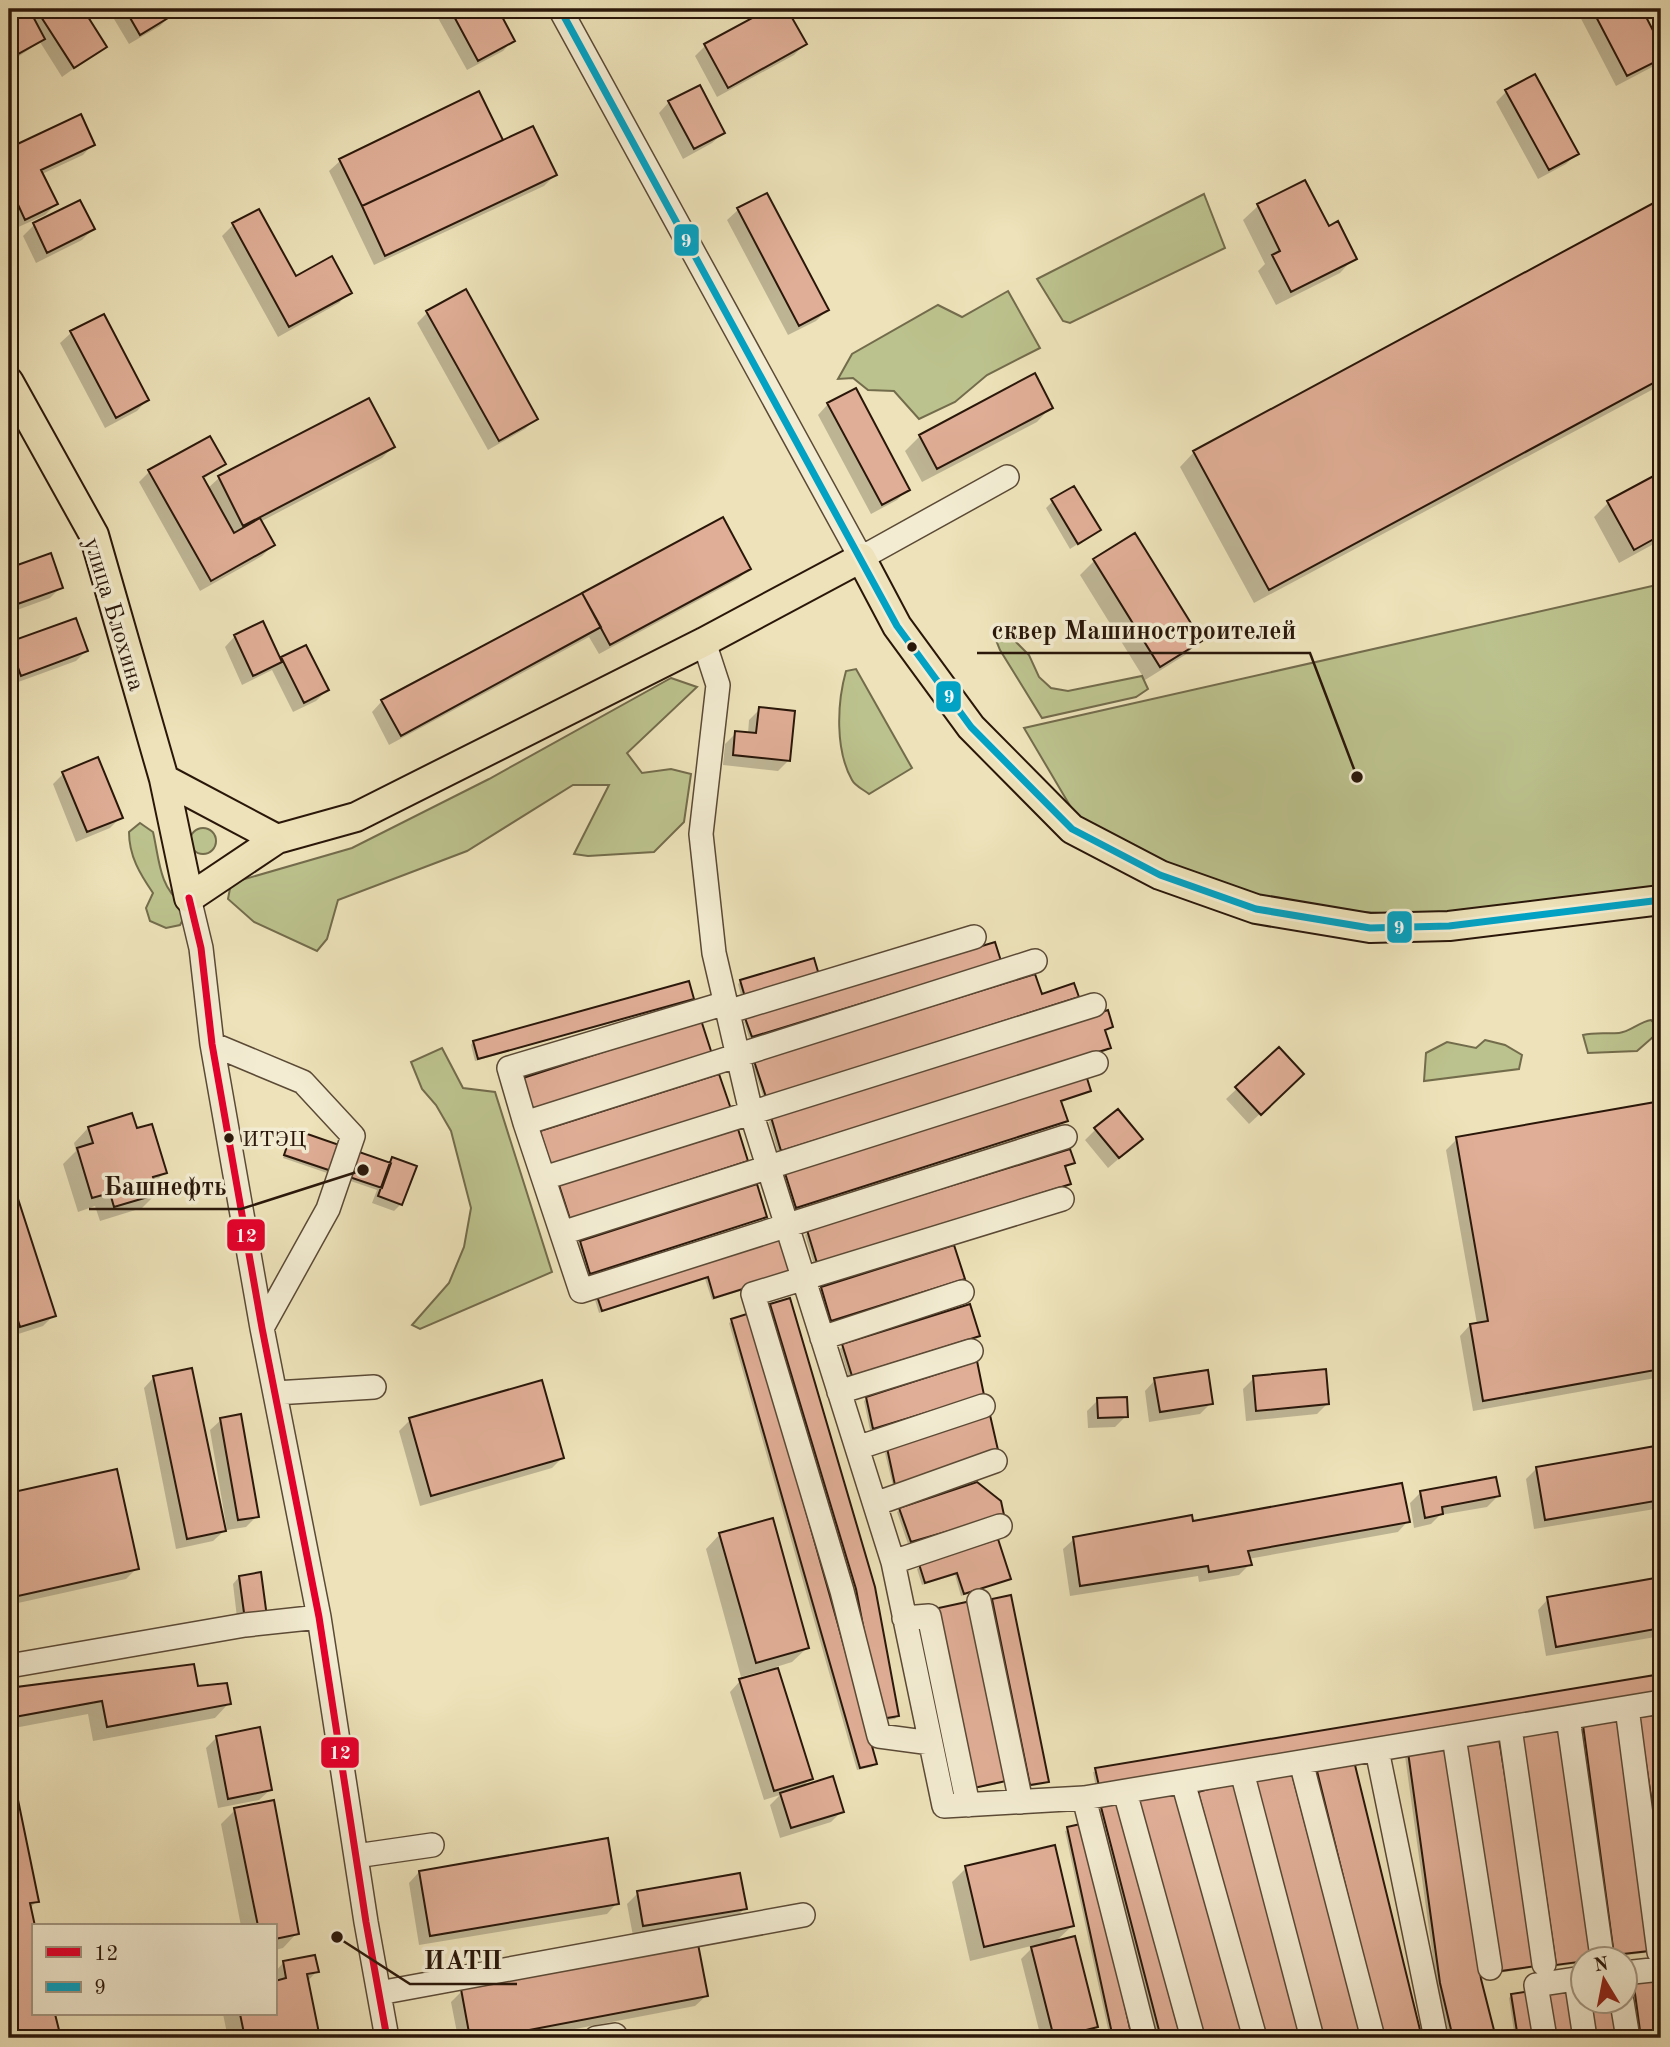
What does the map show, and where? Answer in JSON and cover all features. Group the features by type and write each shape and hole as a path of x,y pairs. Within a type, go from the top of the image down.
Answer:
{"main road":[{"name":"улица Блохина","path":"9,382 94,535 164,779 189,898"},
{"path":"189,898 277,839 356,817 704,642 861,558 897,626 971,727 1072,829 1160,875 1256,909 1370,928 1450,926 1661,900"},
{"path":"164,779 277,839"}],"street":[{"path":"560,9 861,558 1007,477"},
{"path":"704,642 718,685 701,834 714,953 751,1112 893,1562 944,1806 1084,1798 1661,1702"},
{"name":"улица Блохина","path":"189,898 201,948 212,1044 262,1328 319,1617 387,2038"},
{"path":"974,937 509,1069 581,1291 1065,1138"},
{"path":"525,1123 1035,961"},
{"path":"544,1178 1094,1004"},
{"path":"212,1044 303,1082 353,1136 328,1209 262,1328"},
{"path":"562,1233 1096,1063"},
{"path":"931,1743 879,1736 842,1591 753,1294 1062,1199"},
{"path":"822,1338 962,1292"},
{"path":"839,1392 971,1352"},
{"path":"275,1393 374,1387"},
{"path":"857,1448 983,1406"},
{"path":"875,1504 995,1461"},
{"path":"893,1562 1000,1526"},
{"path":"979,1601 1021,1802"},
{"path":"904,1618 929,1616 968,1805"},
{"path":"9,1666 245,1625 319,1617"},
{"path":"1627,1708 1660,1961 1638,1969"},
{"path":"1568,1718 1601,1946"},
{"path":"1510,1728 1544,1964"},
{"path":"1454,1737 1490,1968"},
{"path":"1377,1750 1437,2038"},
{"path":"1301,1762 1373,2038"},
{"path":"1242,1772 1312,2038"},
{"path":"1183,1782 1255,2038"},
{"path":"1125,1791 1193,2038"},
{"path":"1084,1798 1145,2038"},
{"path":"356,1856 432,1845"},
{"path":"379,1993 803,1915"},
{"path":"1545,2038 1536,1985 1568,1981"},
{"path":"1583,2016 1585,2038"},
{"path":"1624,2016 1628,2038"}],"green space":[{"path":"1204,194 1225,248 1070,323 1063,321 1037,279"},
{"path":"1008,291 1040,348 987,375 955,402 919,419 894,391 868,390 853,378 838,379 852,354 938,305 962,317"},
{"path":"1661,584 1661,889 1442,916 1301,909 1216,888 1082,826 1024,728"},
{"path":"1012,638 1029,655 1039,677 1051,688 1068,691 1142,676 1148,689 1136,697 1042,718 996,640"},
{"path":"856,669 912,768 869,794 852,780 846,768 840,741 839,712 843,684 846,671"},
{"path":"671,678 697,687 627,753 642,773 671,769 691,774 684,822 654,852 588,856 574,854 609,785 573,785 467,851 338,900 327,939 317,951 254,922 228,899 231,883 352,848 489,779"},
{"path":"140,823 153,832 164,881 174,897 182,903 185,916 180,925 166,928 150,921 146,908 153,893 136,864 129,841 129,832"},
{"path":"203,828 212,832 216,841 212,850 203,854 194,850 190,841 194,832"},
{"path":"1651,1020 1661,1030 1637,1051 1588,1053 1583,1035 1623,1032"},
{"path":"1485,1040 1505,1045 1522,1055 1519,1069 1424,1081 1426,1053 1447,1042 1476,1048"},
{"path":"442,1048 463,1088 495,1092 552,1272 420,1329 412,1325 449,1283 464,1247 471,1208 451,1131 436,1105 422,1089 411,1062"}],"building":[{"path":"16,9 29,9 45,39 9,59 9,13"},
{"path":"36,9 83,9 107,47 74,68"},
{"path":"125,9 169,9 173,15 140,35"},
{"path":"450,9 498,9 515,41 478,61"},
{"path":"769,9 787,9 807,44 728,88 704,44"},
{"path":"1592,9 1642,9 1661,46 1661,59 1627,76"},
{"path":"1535,74 1579,154 1549,170 1505,90"},
{"path":"700,85 725,133 694,149 668,101"},
{"path":"479,91 503,140 362,206 339,159"},
{"path":"81,114 95,145 41,170 58,204 25,220 9,185 9,148"},
{"path":"533,126 557,175 385,256 362,206"},
{"path":"1305,180 1329,226 1338,221 1357,259 1291,292 1272,255 1280,251 1257,204"},
{"path":"767,193 829,310 799,326 737,208"},
{"path":"1661,199 1661,379 1269,590 1193,451"},
{"path":"80,200 95,229 47,253 33,223"},
{"path":"259,209 296,276 332,256 352,293 289,327 232,223"},
{"path":"466,289 538,419 499,441 426,311"},
{"path":"104,314 149,400 116,418 70,331"},
{"path":"1035,373 1053,408 937,469 919,435"},
{"path":"856,388 910,490 882,505 827,403"},
{"path":"369,398 395,447 243,526 218,476"},
{"path":"210,436 226,464 203,477 234,533 260,518 275,545 211,581 148,470"},
{"path":"1661,472 1661,535 1634,550 1607,501"},
{"path":"1074,486 1101,530 1078,544 1051,499"},
{"path":"723,517 751,569 610,645 582,593"},
{"path":"1135,533 1202,641 1160,667 1093,559"},
{"path":"51,553 63,588 9,607 9,568"},
{"path":"582,593 601,627 401,736 381,700"},
{"path":"76,618 88,651 21,676 9,642"},
{"path":"263,621 282,662 253,676 234,635"},
{"path":"306,645 329,690 304,703 281,657"},
{"path":"759,707 795,711 790,761 733,755 735,731 756,733"},
{"path":"98,757 123,818 87,832 62,772"},
{"path":"995,942 1001,961 752,1037 745,1018"},
{"path":"814,958 819,975 745,997 740,980"},
{"path":"1035,974 1042,994 1074,983 1079,997 766,1097 754,1061"},
{"path":"689,981 694,999 478,1059 473,1041"},
{"path":"1108,1010 1113,1027 1105,1030 1111,1048 781,1151 771,1117"},
{"path":"701,1020 712,1054 534,1112 523,1078"},
{"path":"1279,1047 1304,1074 1261,1115 1235,1087"},
{"path":"719,1074 731,1109 551,1166 540,1131"},
{"path":"1086,1075 1091,1091 1061,1101 1068,1121 796,1208 784,1170"},
{"path":"1661,1101 1661,1369 1483,1401 1470,1324 1488,1321 1456,1137"},
{"path":"1118,1109 1143,1139 1119,1158 1094,1128"},
{"path":"132,1113 137,1128 152,1124 167,1173 153,1177 158,1194 114,1207 110,1193 92,1198 77,1148 93,1143 88,1127"},
{"path":"293,1129 391,1163 382,1188 284,1155"},
{"path":"738,1129 748,1161 570,1219 559,1185"},
{"path":"1070,1149 1075,1163 1065,1166 1071,1184 817,1263 807,1230"},
{"path":"392,1157 417,1166 402,1205 378,1196"},
{"path":"9,1171 56,1316 20,1327 9,1291"},
{"path":"757,1184 767,1217 590,1274 580,1241"},
{"path":"779,1238 791,1274 714,1298 708,1277 602,1311 597,1296"},
{"path":"954,1245 965,1279 831,1321 821,1287"},
{"path":"790,1298 875,1587 899,1716 881,1719 856,1589 770,1304"},
{"path":"970,1304 980,1336 852,1376 842,1344"},
{"path":"750,1313 877,1764 860,1768 731,1319"},
{"path":"977,1361 984,1395 873,1429 866,1397"},
{"path":"192,1368 226,1531 187,1539 153,1376"},
{"path":"1326,1369 1329,1404 1256,1411 1253,1376"},
{"path":"1208,1370 1213,1404 1160,1412 1154,1378"},
{"path":"542,1380 564,1458 431,1496 409,1418"},
{"path":"1127,1397 1128,1417 1098,1418 1097,1398"},
{"path":"241,1414 259,1517 238,1520 220,1418"},
{"path":"990,1415 998,1450 895,1485 887,1448"},
{"path":"1661,1445 1661,1500 1545,1520 1536,1467"},
{"path":"117,1469 139,1569 9,1598 9,1493"},
{"path":"1496,1477 1500,1496 1442,1507 1443,1514 1425,1518 1420,1491"},
{"path":"977,1482 1001,1501 1004,1515 911,1542 899,1508"},
{"path":"1402,1483 1410,1522 1248,1551 1252,1565 1209,1572 1208,1566 1080,1586 1073,1537 1192,1515 1193,1521"},
{"path":"773,1518 809,1648 756,1663 719,1533"},
{"path":"998,1539 1011,1579 964,1594 957,1573 925,1583 919,1564"},
{"path":"261,1572 267,1617 245,1620 239,1576"},
{"path":"1661,1577 1661,1628 1556,1647 1547,1597"},
{"path":"1011,1595 1049,1782 1030,1785 992,1599"},
{"path":"971,1601 1006,1781 969,1789 934,1609"},
{"path":"194,1664 198,1686 227,1683 231,1704 107,1727 102,1701 9,1718 9,1688"},
{"path":"778,1668 813,1779 774,1791 739,1679"},
{"path":"1661,1674 1661,1693 1099,1786 1095,1768"},
{"path":"1661,1714 1661,1864 1639,1717"},
{"path":"1618,1720 1649,1951 1638,1952 1638,1946 1613,1946 1583,1725"},
{"path":"260,1727 272,1790 228,1799 216,1736"},
{"path":"1561,1728 1592,1946 1568,1946 1568,1963 1556,1965 1522,1733"},
{"path":"1499,1739 1536,1966 1501,1971 1464,1744"},
{"path":"1448,1745 1481,1979 1496,2038 1453,2038 1440,1983 1408,1752"},
{"path":"9,1756 39,1902 30,1903 35,1924 32,1924 32,2016 56,2016 61,2038 9,2038"},
{"path":"1354,1761 1422,2038 1383,2038 1317,1771"},
{"path":"1292,1774 1362,2038 1320,2038 1254,1781"},
{"path":"833,1776 844,1812 791,1828 780,1793"},
{"path":"1237,1781 1304,2038 1264,2038 1198,1792"},
{"path":"1177,1790 1246,2038 1204,2038 1137,1798"},
{"path":"274,1800 299,1934 276,1939 276,1924 258,1924 234,1808"},
{"path":"1117,1802 1181,2038 1161,2038 1101,1807"},
{"path":"1085,1823 1132,2038 1113,2038 1067,1827"},
{"path":"608,1838 619,1904 430,1936 419,1871"},
{"path":"1055,1845 1074,1926 984,1947 965,1866"},
{"path":"740,1873 747,1909 643,1926 637,1891"},
{"path":"1075,1936 1098,2027 1054,2038 1031,1947"},
{"path":"698,1944 708,1996 487,2038 470,2038 461,1989"},
{"path":"315,1955 319,1972 307,1974 320,2038 245,2038 240,2016 276,2016 276,1981 286,1978 283,1961"},
{"path":"1655,1977 1661,2038 1641,2038 1638,1979"},
{"path":"1567,1987 1568,2016 1572,2016 1576,2038 1552,2038 1543,1990"},
{"path":"1532,1991 1539,2038 1518,2038 1511,1994"},
{"path":"1592,2016 1614,2016 1618,2038 1595,2038"}],"transit line":[{"name":"9","path":"560,9 897,626 971,727 1072,829 1160,875 1256,909 1370,928 1449,926 1661,900"},
{"name":"12","path":"189,898 201,948 212,1044 262,1328 319,1617 366,1922 387,2038"}],"place":[{"name":"сквер Машиностроителей","path":"1357,777"},
{"name":"ИТЭЦ","path":"229,1138"},
{"name":"Башнефть","path":"363,1170"},
{"name":"ИАТП","path":"337,1937"}]}
